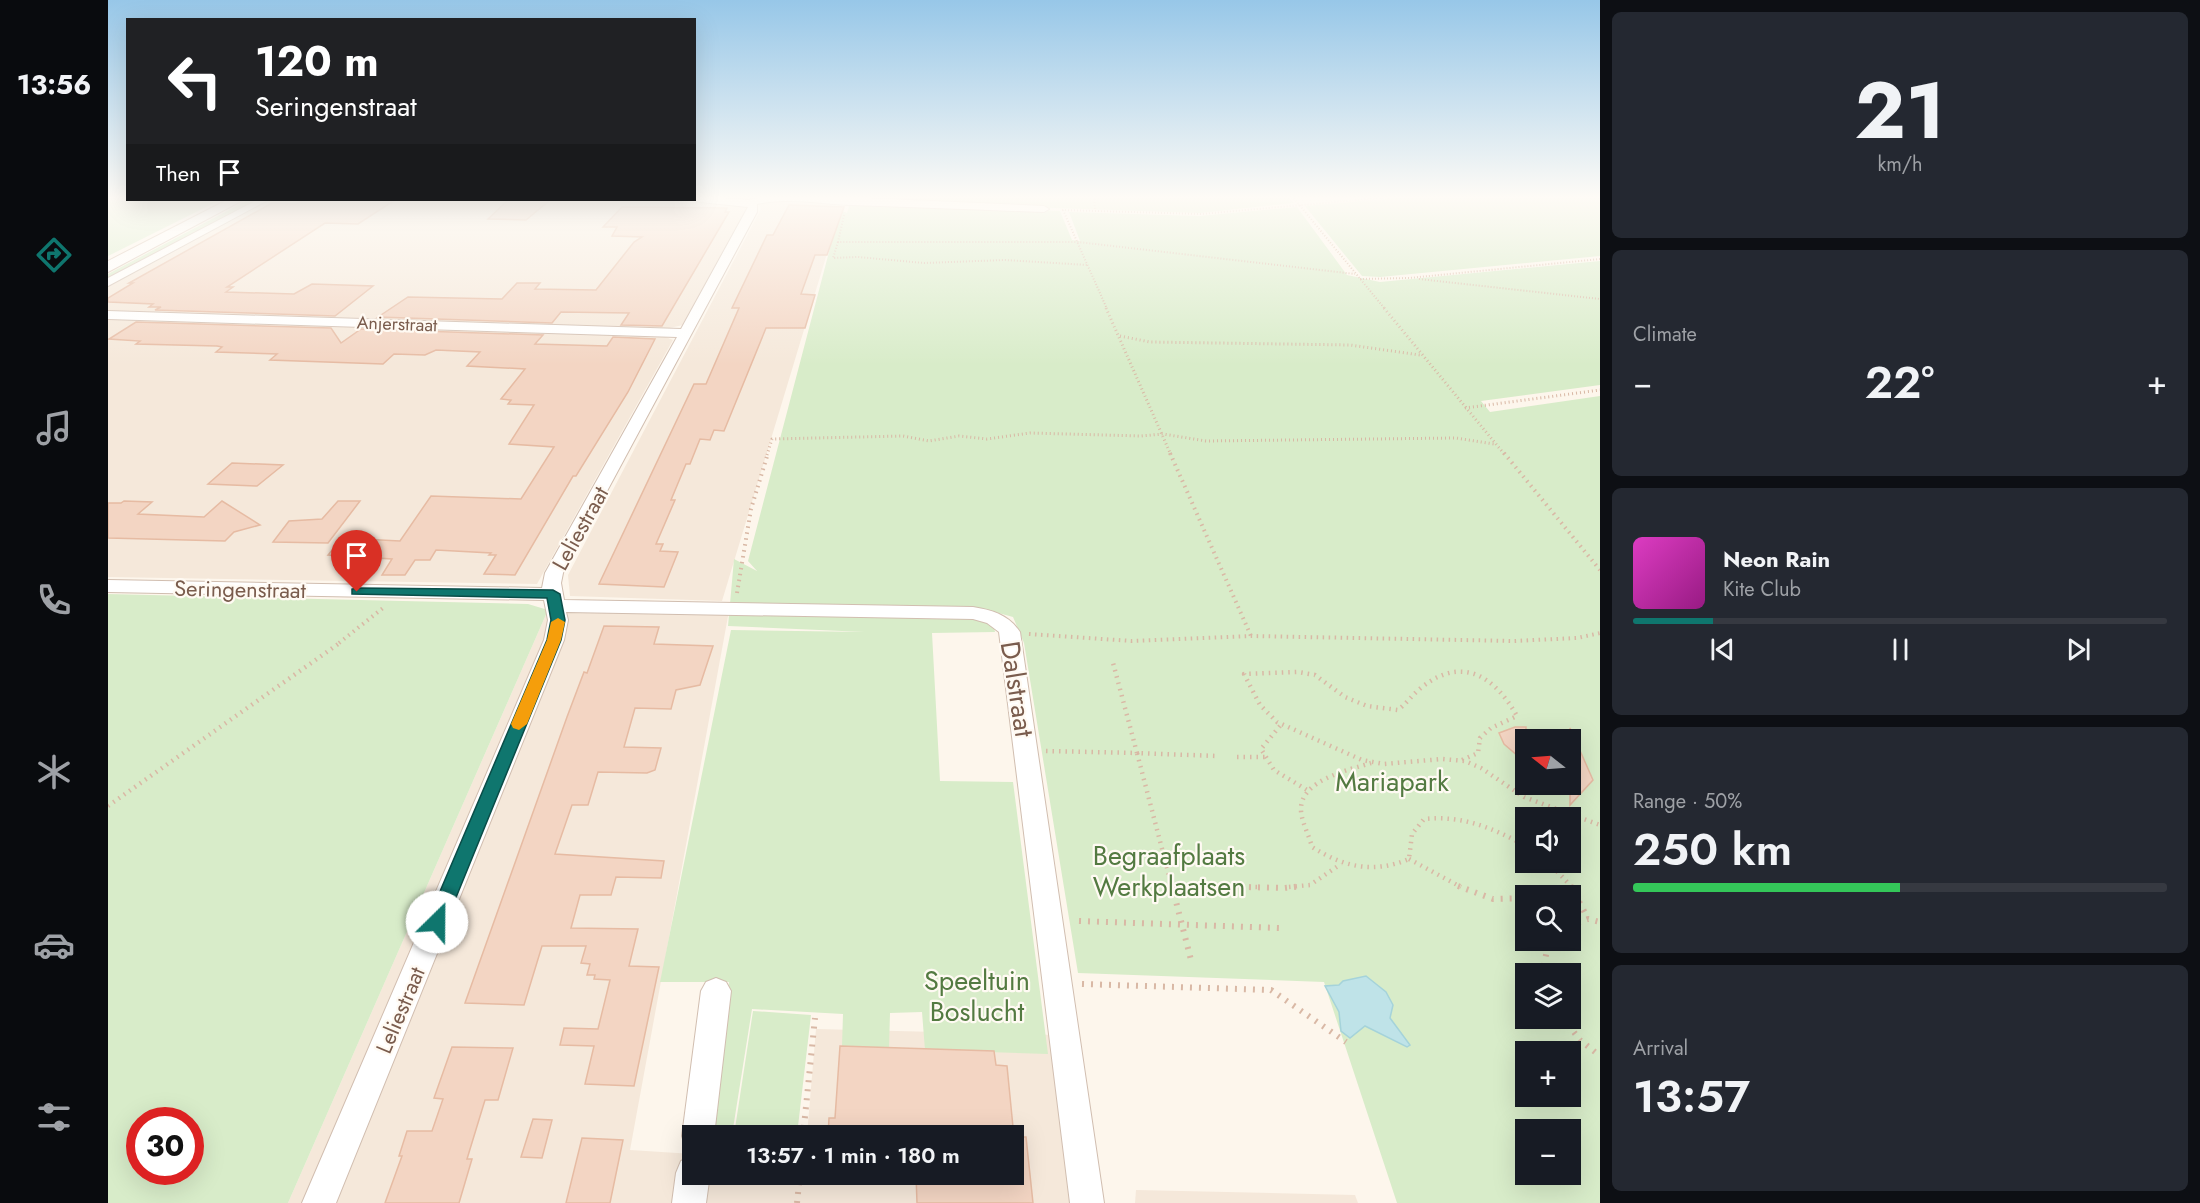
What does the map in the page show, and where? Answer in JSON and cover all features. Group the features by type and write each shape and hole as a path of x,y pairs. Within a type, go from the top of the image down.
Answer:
{"main road":[{"path":"108,267 136,252"}],"street":[{"path":"108,283 166,252"},
{"name":"Leliestraat","path":"319,1203 554,640 558,620 551,582 554,573 730,252"},
{"name":"Anjerstraat","path":"108,315 686,333"},
{"name":"Seringenstraat","path":"108,586 402,592 554,600"},
{"name":"Dalstraat","path":"554,600 735,609 973,613 998,619 1010,632 1087,1203"},
{"path":"699,1125 716,991"},
{"path":"689,1203 691,1185"}],"path":[{"path":"835,252 833,258 858,257 924,263 966,259 1088,265"},
{"path":"1082,252 1251,636"},
{"path":"1166,252 1355,274"},
{"path":"1337,252 1600,570"},
{"path":"1359,279 1409,278 1600,259"},
{"path":"1409,278 1600,299"},
{"path":"1120,336 1150,342 1350,345 1421,355"},
{"path":"1464,408 1600,390"},
{"path":"735,609 751,509 772,439 903,436 929,441 959,436 987,439 1030,434 1141,436 1163,434 1206,441 1456,438 1494,444"},
{"path":"108,806 324,655 402,592"},
{"path":"1010,632 1132,641 1251,636 1514,641 1578,638 1600,633"},
{"path":"1112,659 1191,960"},
{"path":"1372,763 1280,726 1255,702 1244,674 1298,672 1315,675 1352,700 1367,706 1398,710 1410,701 1423,685 1448,673 1466,671 1486,677 1506,693 1517,716 1491,728 1480,738 1478,753 1462,760"},
{"path":"1280,726 1261,749 1274,770 1307,790"},
{"path":"1026,750 1217,756"},
{"path":"1237,757 1266,757"},
{"path":"1408,859 1389,869 1342,864 1312,848 1301,805 1307,790 1333,777 1372,763 1462,760 1486,768 1514,792 1578,814 1600,825"},
{"path":"1408,859 1412,834 1424,819 1445,816 1482,824 1515,840"},
{"path":"1408,859 1441,877 1492,898 1515,896"},
{"path":"1171,885 1284,888 1310,885 1342,864"},
{"path":"1561,873 1581,899 1587,917"},
{"path":"1581,920 1587,917 1600,922"},
{"path":"1079,921 1280,928"},
{"path":"1057,983 1271,990 1346,1042"},
{"path":"804,1125 814,1018"},
{"path":"1572,1029 1580,1040 1600,1056"},
{"path":"797,1203 799,1185"}],"shaded area":[{"path":"172,252 723,252 683,325 665,329 108,312 108,287"},
{"path":"738,252 827,252 722,601 570,596 568,575"},
{"path":"108,318 663,336 673,340 537,584 108,577"},
{"path":"548,610 729,611 630,1150 682,1153 682,1185 1024,1185 1024,1125 808,1125 816,1029 1057,1035 1078,1203 288,1203"},
{"path":"1136,1190 1355,1195 1358,1203 1135,1203"}],"green space":[{"path":"149,252 158,252 108,279 108,274"},
{"path":"829,252 1330,252 1347,275 1380,282 1600,261 1600,385 1481,401 1490,412 1600,396 1600,1203 1397,1203 1324,982 1078,973 1024,643 1013,617 991,611 995,632 932,633 940,781 1013,782 1048,1054 925,1050 922,1012 890,1013 889,1049 842,1046 843,1014 752,1009 734,1125 714,1125 729,982 660,982 731,630 865,632 728,626 734,559 757,571 748,561"},
{"path":"1343,252 1600,252 1600,256 1380,277 1362,276"},
{"path":"108,594 528,604 548,610 288,1203 108,1203"},
{"path":"753,1011 811,1015 798,1125 736,1125"}],"water":[{"path":"1366,976 1386,992 1393,1005 1390,1018 1410,1045 1407,1047 1365,1026 1350,1038 1341,1031 1339,1012 1325,986 1339,985 1343,981"}],"building":[{"path":"184,252 280,252 227,287 233,287 226,292 294,294 312,284 373,286 335,316 155,310 161,307 149,307 153,304 108,302 108,298 133,283 129,283"},
{"path":"626,252 705,252 662,326 621,325 629,313 561,312 552,323 378,317 408,297 502,299 517,283 540,283 535,289 596,290"},
{"path":"759,252 828,252 827,255 815,255 801,294 815,295 805,328 766,328 724,431 714,430 710,440 700,439 690,464 686,464 671,500 675,500 656,544 663,544 660,551 678,552 664,587 599,584 694,384 706,384 739,308 732,308"},
{"path":"136,322 331,328 341,343 361,329 543,335 535,344 607,346 613,337 655,339 628,392 576,476 573,476 515,575 484,574 496,555 489,555 491,553 436,550 430,560 415,560 405,575 382,575 392,559 328,555 342,538 400,541 431,496 521,499 554,447 509,444 534,405 508,404 511,400 501,399 525,369 467,366 480,352 436,350 425,355 394,354 383,364 270,360 277,354 216,352 222,347 136,344 140,341 109,339"},
{"path":"232,463 283,465 257,486 208,484"},
{"path":"222,501 260,525 234,532 225,541 108,538 108,503 152,502 138,514 204,517"},
{"path":"338,501 360,501 328,543 273,542 289,521 322,519"},
{"path":"604,626 659,627 654,644 713,646 700,685 676,690 671,709 635,708 624,747 661,748 655,770 647,773 598,772 588,805 572,805 555,854 664,861 661,878 616,877 611,895 580,895 571,928 638,929 629,966 659,967 634,1086 585,1084 594,1046 560,1045 564,1028 598,1029 610,980 594,979 595,975 587,975 590,964 581,963 586,946 542,946 524,1005 465,1003 567,717 584,672 587,673"},
{"path":"1515,727 1526,727 1526,729 1515,729 1515,754 1504,744 1499,733"},
{"path":"1581,753 1593,780 1581,793"},
{"path":"1570,795 1579,795 1570,805"},
{"path":"840,1046 994,1051 996,1065 1007,1066 1013,1125 829,1125 829,1118 835,1118"},
{"path":"452,1047 513,1048 498,1100 485,1100 467,1159 472,1159 459,1203 385,1203 402,1156 399,1156 407,1131 432,1131 443,1099 434,1098"},
{"path":"533,1119 552,1120 542,1158 521,1157"},
{"path":"1024,1137 1026,1137 1033,1203 917,1203 916,1185 1024,1185"},
{"path":"582,1138 623,1140 610,1203 566,1203"}],"slow traffic":[{"path":"519,724 554,640 558,622"}],"route":[{"path":"357,592 553,594 558,620 554,640 437,922"}],"park label":[{"name":"Mariapark","path":"1392,782"},
{"name":"Begraafplaats Werkplaatsen","path":"1169,872"},
{"name":"Speeltuin Boslucht","path":"977,996"}]}
